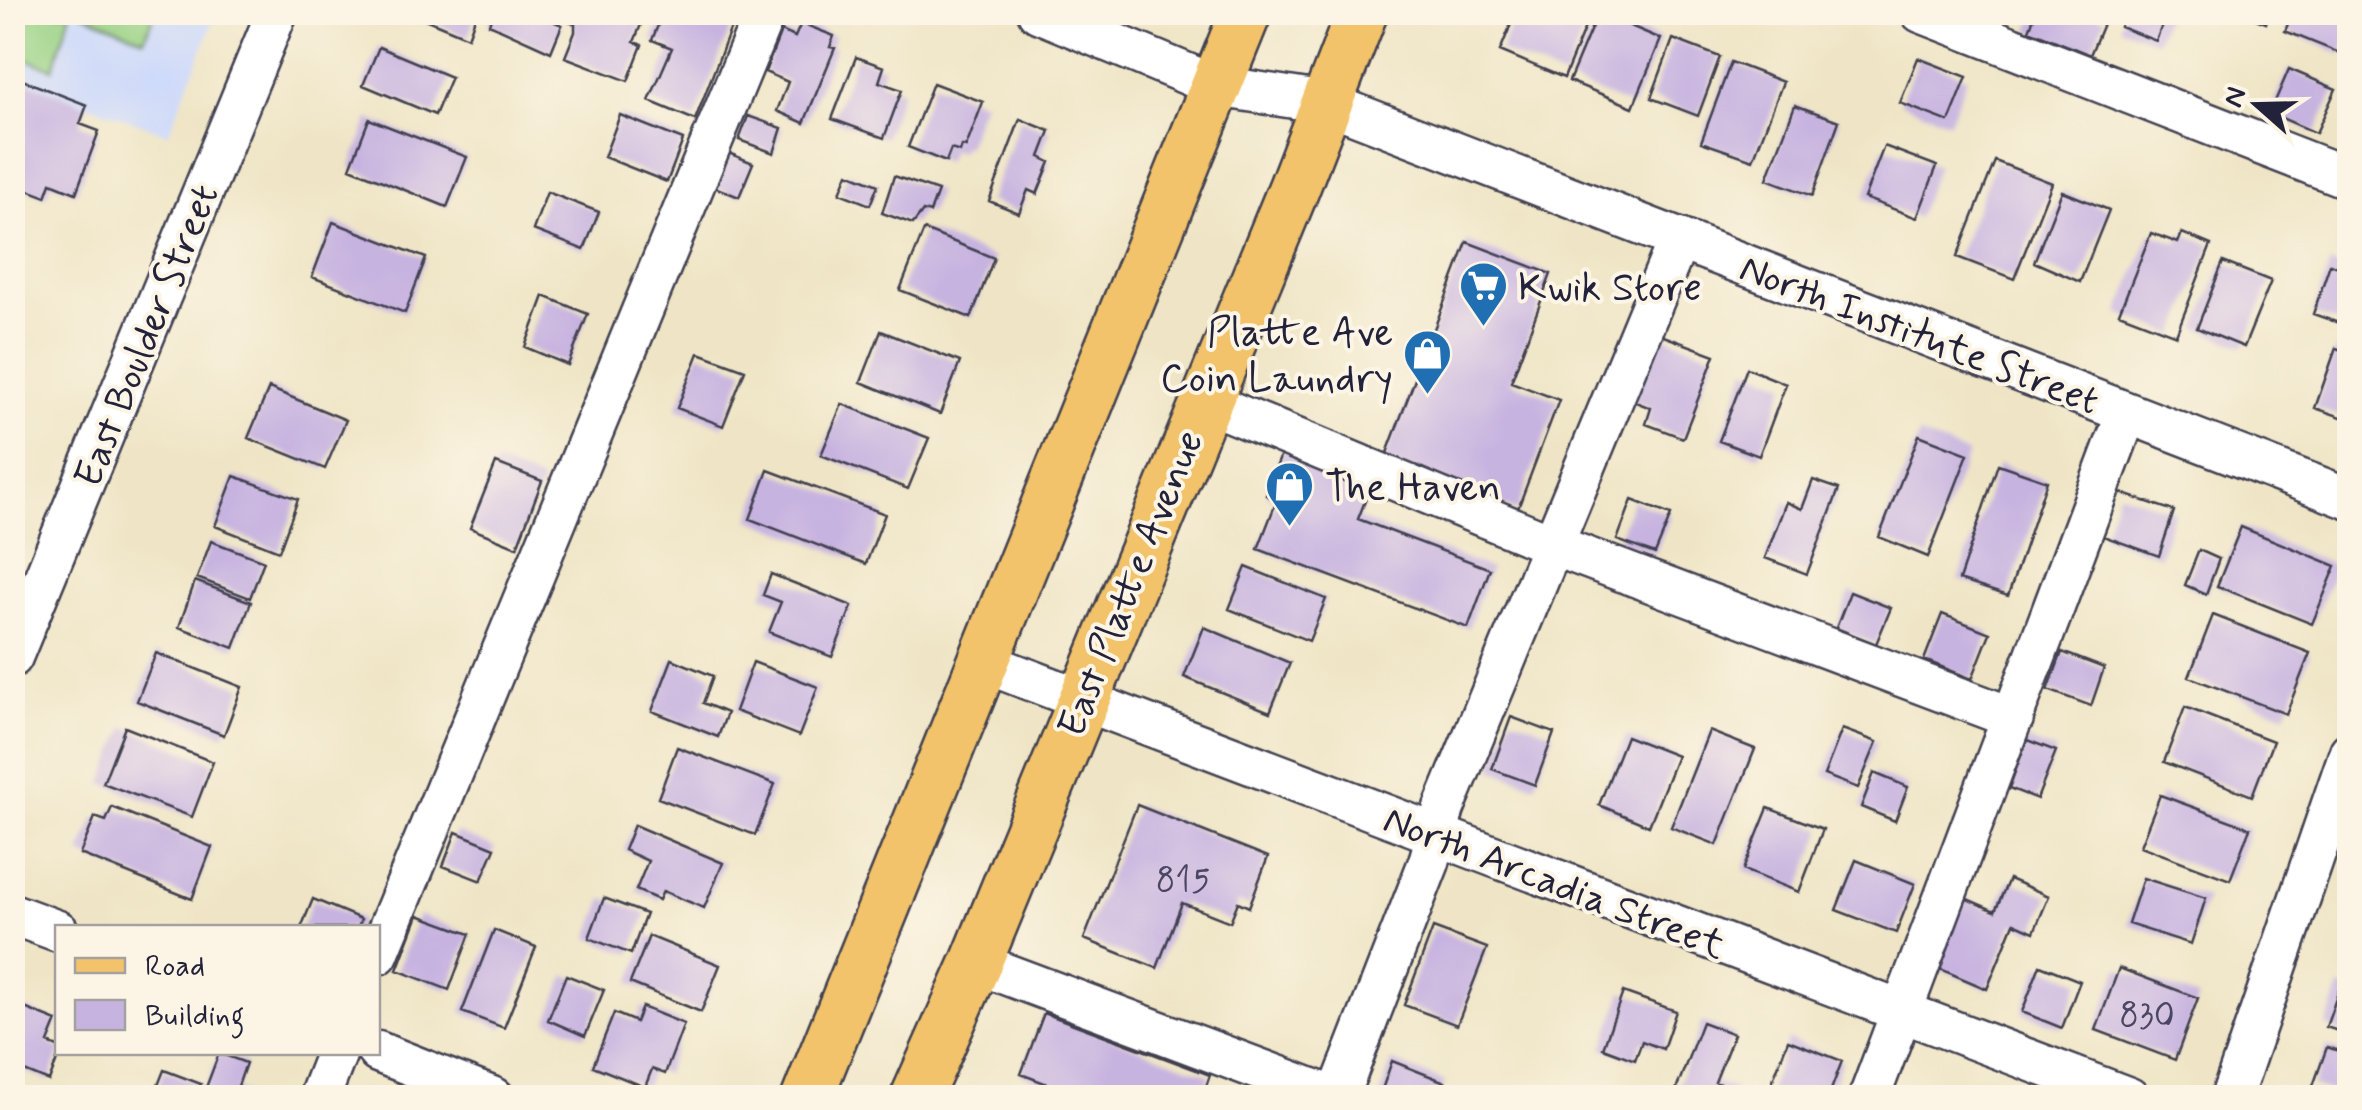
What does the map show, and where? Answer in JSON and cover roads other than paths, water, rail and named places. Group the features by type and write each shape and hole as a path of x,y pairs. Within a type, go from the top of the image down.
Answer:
{"main road":[{"path":"807,1098 1246,12"},
{"name":"East Platte Avenue","path":"916,1098 976,962 1362,12"}],"street":[{"name":"East Boulder Street","path":"12,657 277,12"},
{"path":"380,949 765,12"},
{"name":"North Institute Street","path":"1038,12 1216,86 1327,103 2350,499"},
{"path":"1921,12 2350,178"},
{"path":"976,962 1337,1098 1444,808 1679,239"},
{"path":"1204,401 1552,545 2013,718"},
{"path":"1869,1098 2127,413"},
{"name":"North Arcadia Street","path":"983,662 2128,1098"},
{"path":"2231,1098 2350,752"},
{"path":"12,914 55,930"},
{"path":"380,1053 494,1098"},
{"path":"319,1098 336,1055"}],"place":[{"name":"Kwik Store","path":"1483,328"},
{"name":"Platte Ave Coin Laundry","path":"1428,396"},
{"name":"The Haven","path":"1290,528"}]}
